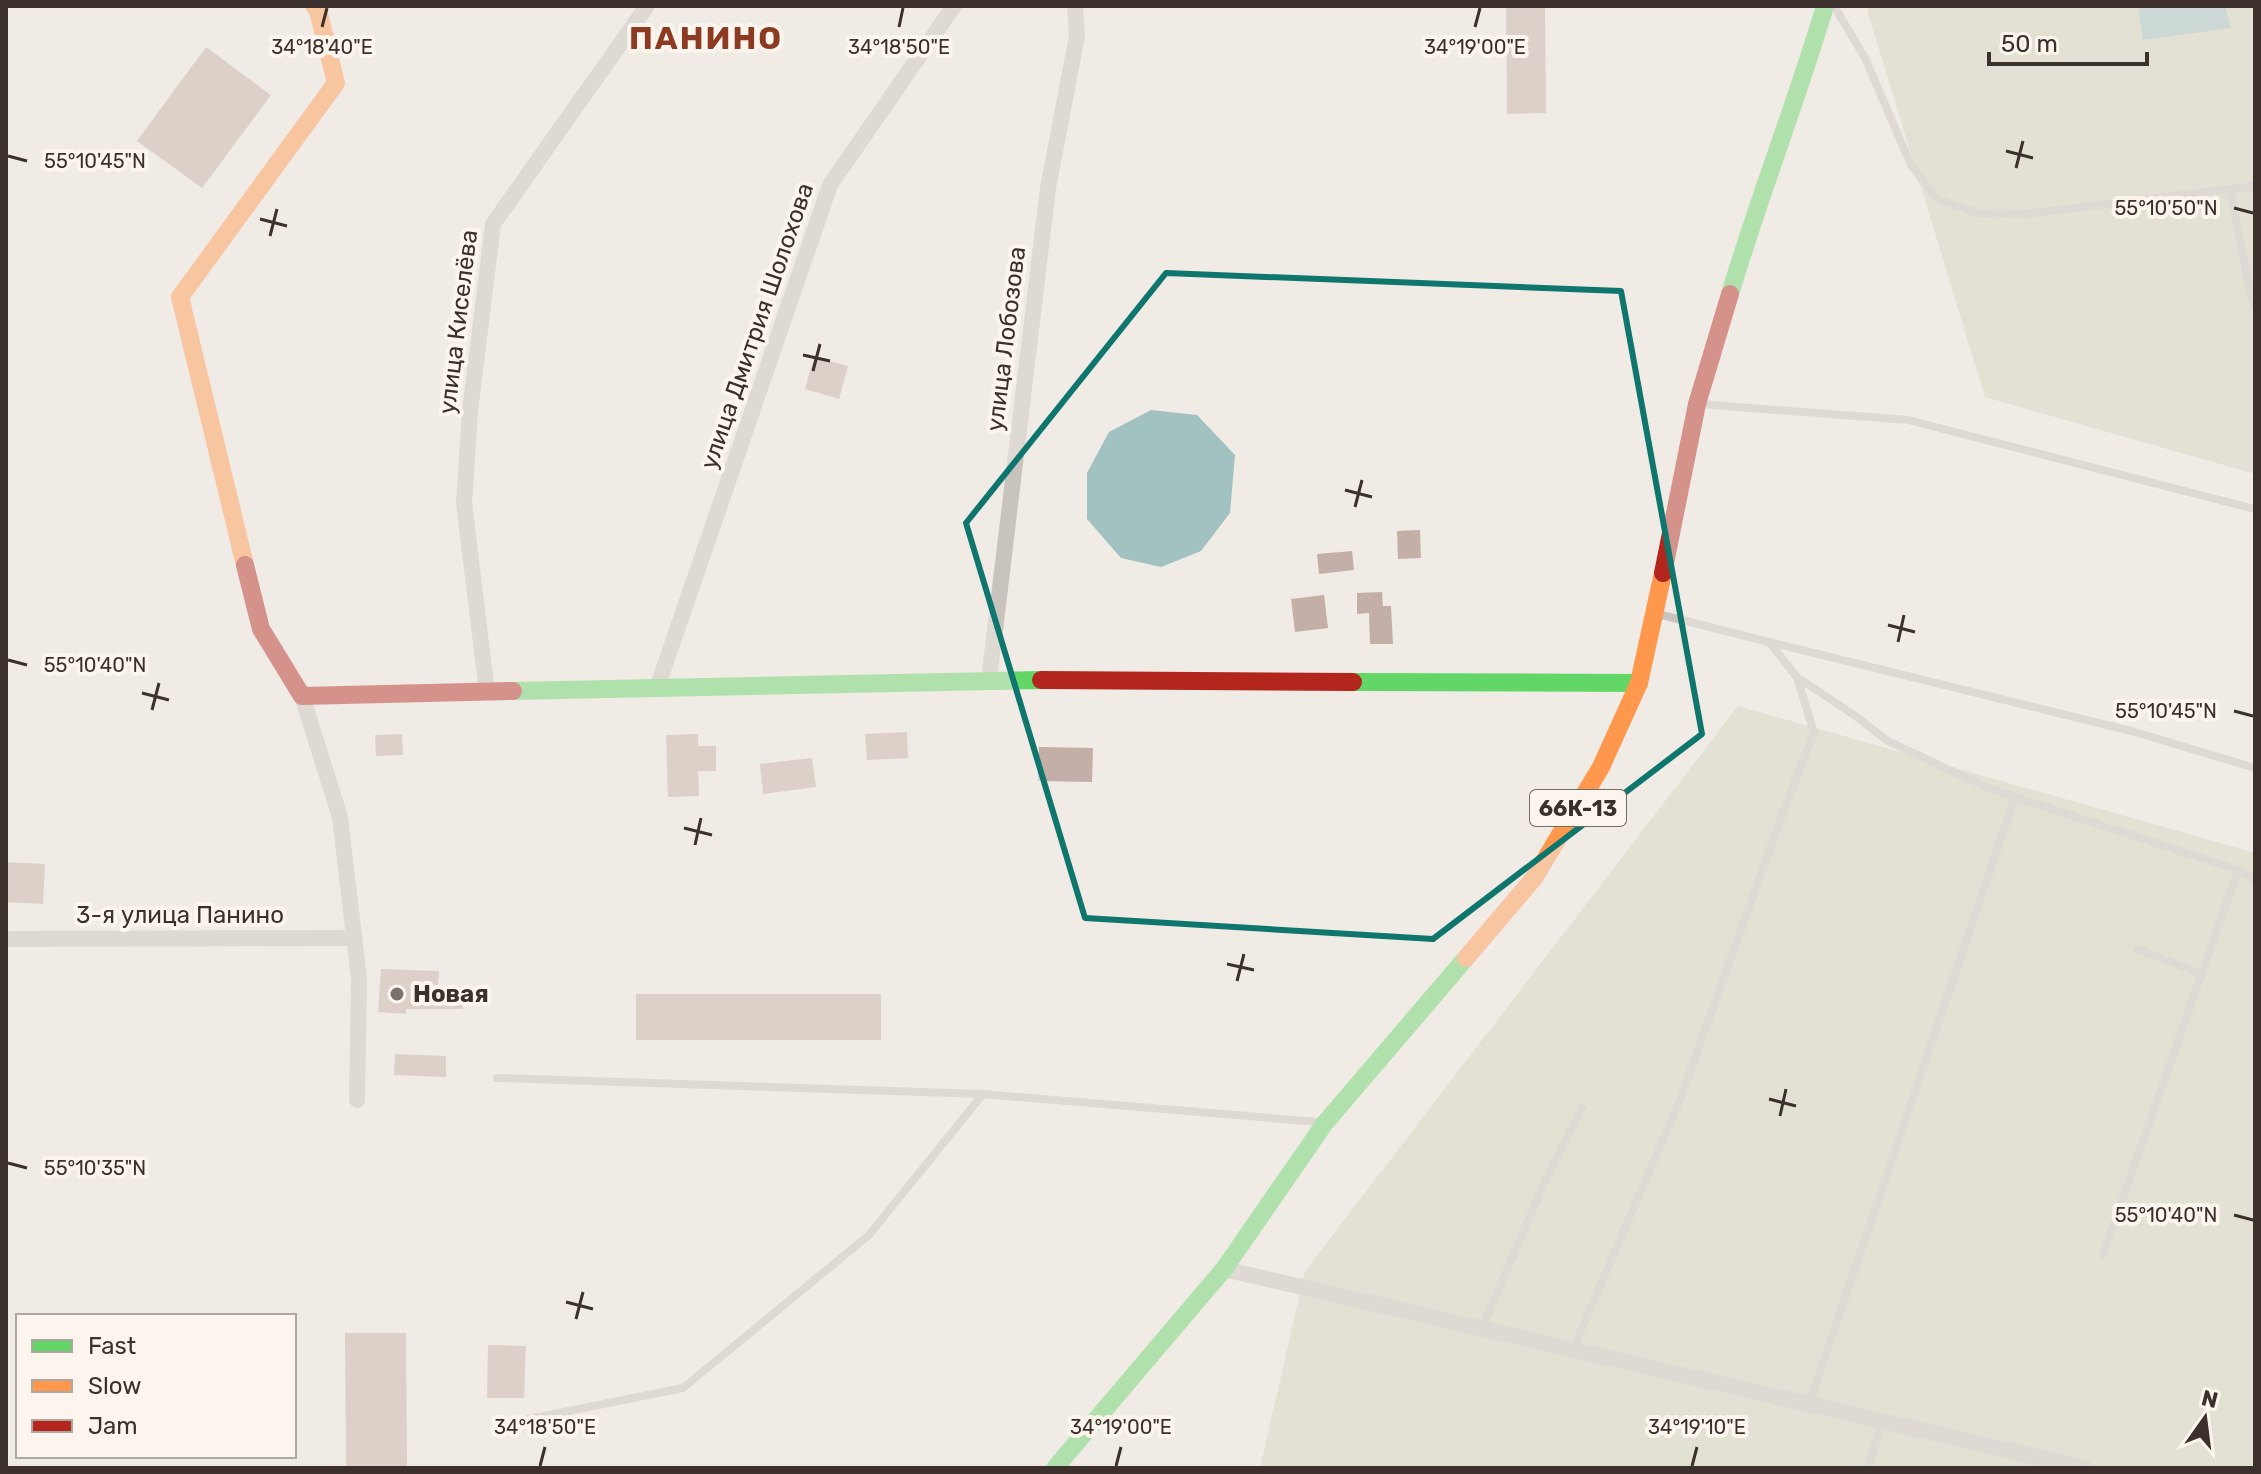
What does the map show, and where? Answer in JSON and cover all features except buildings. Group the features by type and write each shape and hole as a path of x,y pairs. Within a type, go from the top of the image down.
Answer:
{"street":[{"path":"314,6 318,10 336,83 180,297 261,629 302,696 340,817 359,979 357,1100"},
{"name":"улица Киселёва","path":"487,692 464,503 470,411 493,224 647,6"},
{"name":"улица Дмитрия Шолохова","path":"657,688 830,185 954,6"},
{"name":"улица Лобозова","path":"989,680 1048,188 1077,36 1075,6"},
{"name":"66К-13","path":"1055,1468 1224,1269 1325,1123 1534,878 1601,767 1639,683 1697,404 1757,203 1797,99 1825,6"},
{"path":"302,696 989,680 1639,683"},
{"name":"3-я улица Панино","path":"6,939 354,938"},
{"path":"1224,1269 2085,1468"}],"lane":[{"path":"1834,6 1865,58 1911,165 1937,199 1977,213 2026,214 2255,186"},
{"path":"2230,190 2255,306"},
{"path":"1697,404 1908,420 2255,509"},
{"path":"1655,613 2135,732 2255,768"},
{"path":"1769,642 1797,677 1888,741 1988,788 2238,870 2255,879"},
{"path":"1573,1349 1680,1100 1814,733 1797,677"},
{"path":"1809,1404 2015,797"},
{"path":"2103,1255 2238,870"},
{"path":"2137,949 2202,974"},
{"path":"497,1078 983,1094 1325,1123"},
{"path":"509,1423 683,1388 869,1235 983,1094"},
{"path":"1482,1328 1545,1181 1582,1108"},
{"path":"1868,1468 1883,1421"}],"highlighted area":[{"path":"1166,273 1621,291 1702,734 1433,939 1085,918 966,523"}],"green space":[{"path":"1869,6 2255,6 2255,474 1985,397 1868,13"},
{"path":"1738,706 2255,853 2255,1468 1260,1468 1305,1271"}],"water":[{"path":"2138,6 2225,6 2231,28 2143,40"},
{"path":"1151,410 1197,415 1235,455 1230,513 1201,551 1161,567 1121,558 1087,519 1087,473 1109,432"}],"traffic: fast":[{"path":"1730,294 1825,6"},
{"path":"513,691 1041,680"},
{"path":"1353,682 1639,683"},
{"path":"1055,1468 1224,1269 1325,1123 1466,958"}],"traffic: slow":[{"path":"245,565 180,297 336,83 318,10 314,6"},
{"path":"1466,958 1534,878 1601,767 1639,683 1663,573"}],"traffic: jam":[{"path":"1663,573 1697,404 1730,294"},
{"path":"245,565 261,629 302,696 513,691"},
{"path":"1041,680 1353,682"}],"place":[{"name":"Новая","path":"397,994"}],"district":[{"name":"ПАНИНО","path":"706,38"}]}
